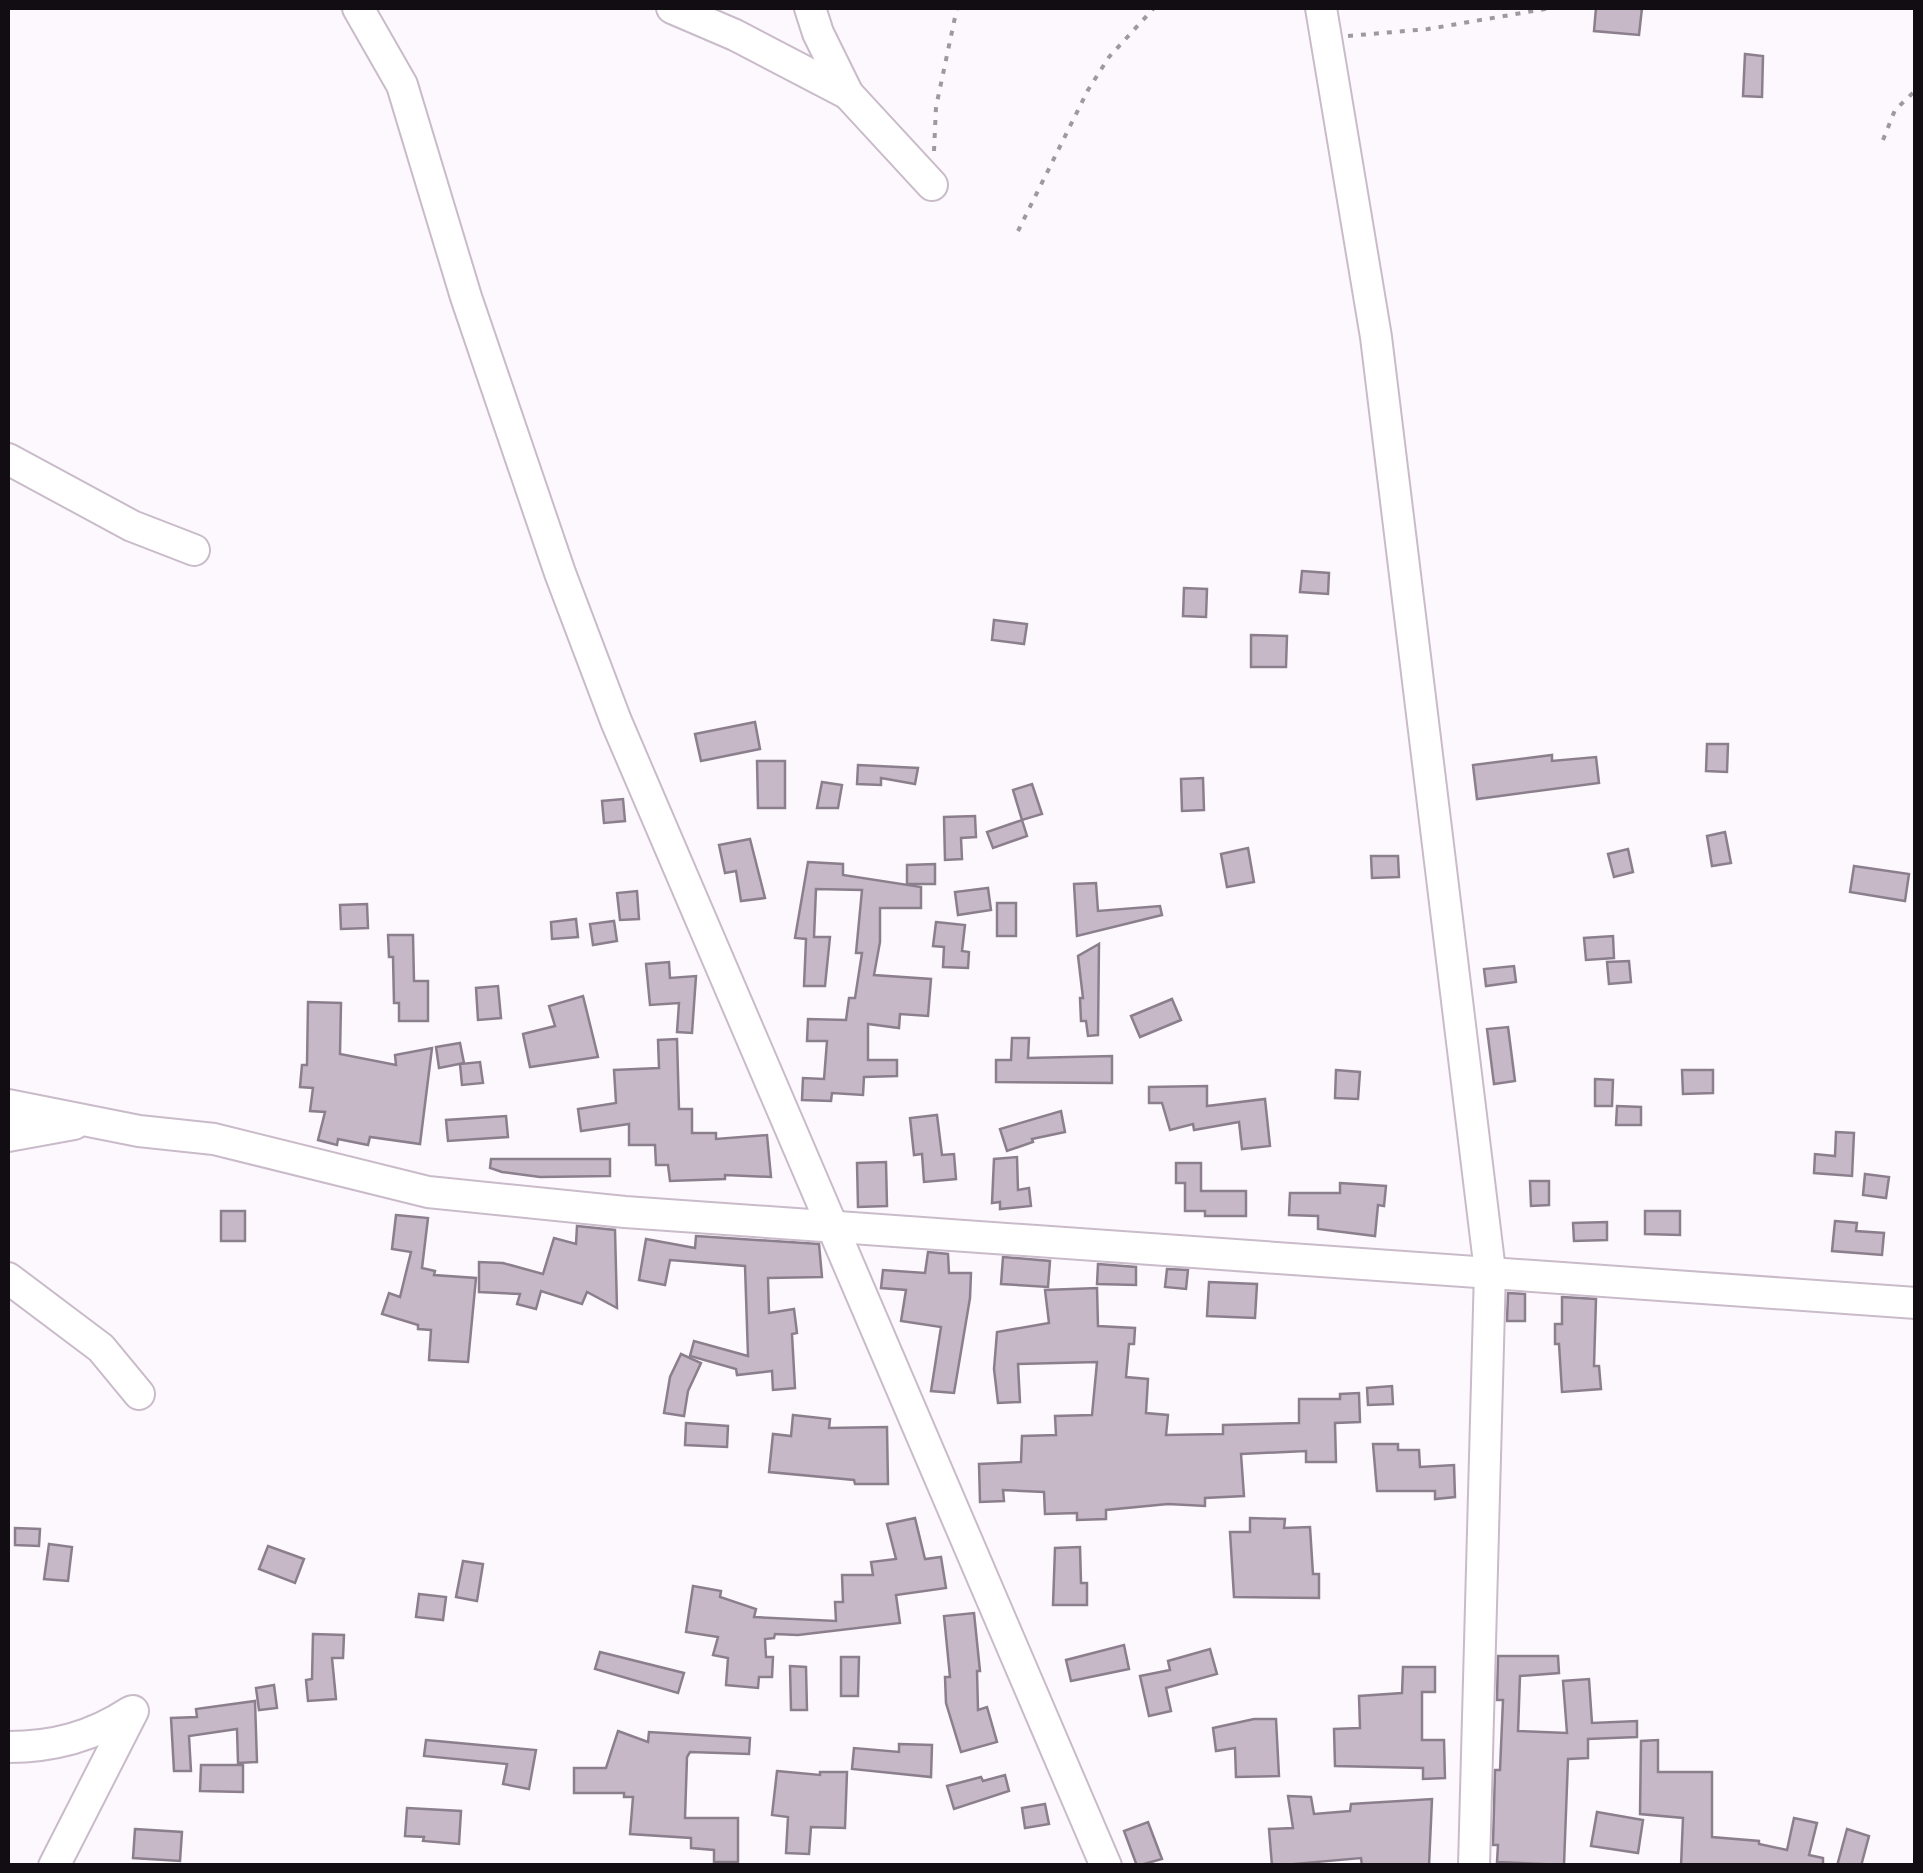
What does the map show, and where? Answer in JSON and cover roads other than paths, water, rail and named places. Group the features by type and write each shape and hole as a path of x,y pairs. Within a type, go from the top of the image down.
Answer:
{"street":[{"path":"358,8 402,85 466,298 560,574 616,721 1106,1866"},
{"path":"672,8 735,35 848,94"},
{"path":"810,8 848,94 932,185"},
{"path":"1321,8 1376,337 1490,1270 1474,1866"},
{"path":"8,460 132,526 194,550"},
{"path":"8,1105 139,1131 214,1139 428,1192 834,1229 1490,1270 1916,1303"},
{"path":"8,1136 91,1121"},
{"path":"8,1278 101,1348 139,1394"},
{"path":"8,1746 44,1746 101,1732 133,1711 54,1866"}]}
